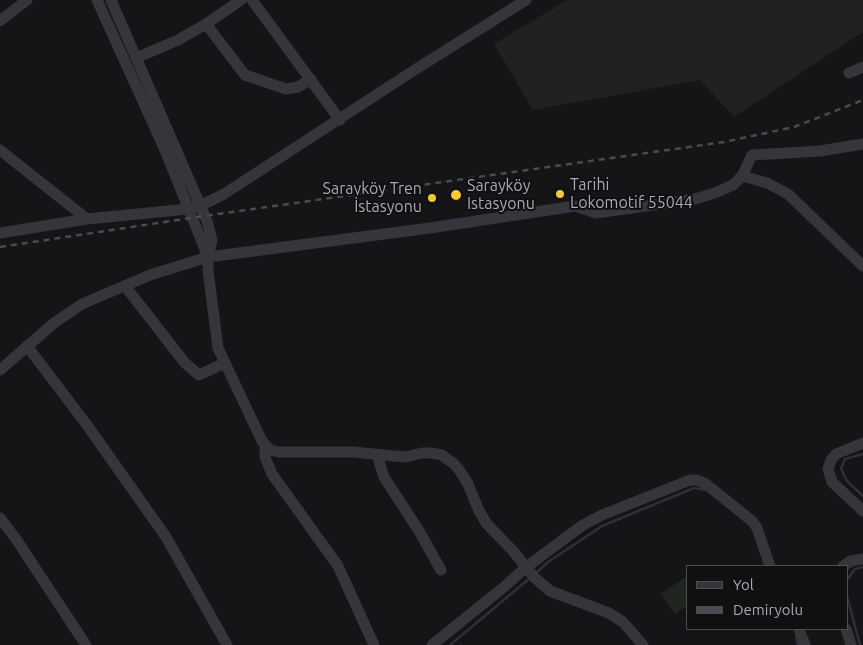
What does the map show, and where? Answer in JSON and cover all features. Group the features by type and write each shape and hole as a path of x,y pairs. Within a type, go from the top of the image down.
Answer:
{"street":[{"path":"0,21 27,0"},
{"path":"97,0 165,150 194,207"},
{"path":"111,0 136,58 194,207 208,257 218,348 262,442 270,450 279,452 353,452 405,457 432,453 447,459 460,471 487,524 528,572 550,591 609,613 623,622 643,645"},
{"path":"136,58 178,40 206,24 241,0"},
{"path":"252,0 340,120"},
{"path":"0,233 88,219 194,207 224,194 526,0"},
{"path":"206,24 245,75 286,89 298,87 311,79"},
{"path":"849,73 863,67"},
{"path":"0,370 54,323 82,304 150,275 208,257 575,206 596,213 695,199 715,194 733,185 742,176 752,155 811,152 863,144"},
{"path":"0,150 88,219"},
{"path":"742,176 767,183 788,194 863,266"},
{"path":"125,286 186,363 199,375 225,363"},
{"path":"27,346 87,425 166,537 227,645"},
{"path":"863,443 836,454 830,460 828,469 832,482 863,511"},
{"path":"265,445 264,457 272,474 338,566 357,604 374,645"},
{"path":"378,455 379,466 384,477 419,531 441,570"},
{"path":"432,645 528,572 583,525 602,515 686,481 694,480 706,484 752,521 758,528 770,565"},
{"path":"0,518 86,645"},
{"path":"845,565 851,561 863,559"},
{"path":"799,630 805,645"},
{"path":"846,630 851,645"}],"shaded area":[{"path":"567,0 863,0 863,32 734,117 700,80 533,110 494,44"},
{"path":"686,577 686,607 675,614 661,594"}],"waterway":[{"path":"863,454 845,459 841,469 847,481 863,496"},
{"path":"536,573 548,562 602,526 694,488 705,490"},
{"path":"848,579 855,569 863,567"},
{"path":"450,645 530,578"},
{"path":"848,600 860,645"},
{"path":"796,637 798,645"}],"railway":[{"path":"0,247 724,142 794,127 863,100"}],"place":[{"name":"Tarihi Lokomotif 55044","path":"560,194"},
{"name":"Sarayköy Istasyonu","path":"456,195"},
{"name":"Sarayköy Tren İstasyonu","path":"432,198"}]}
